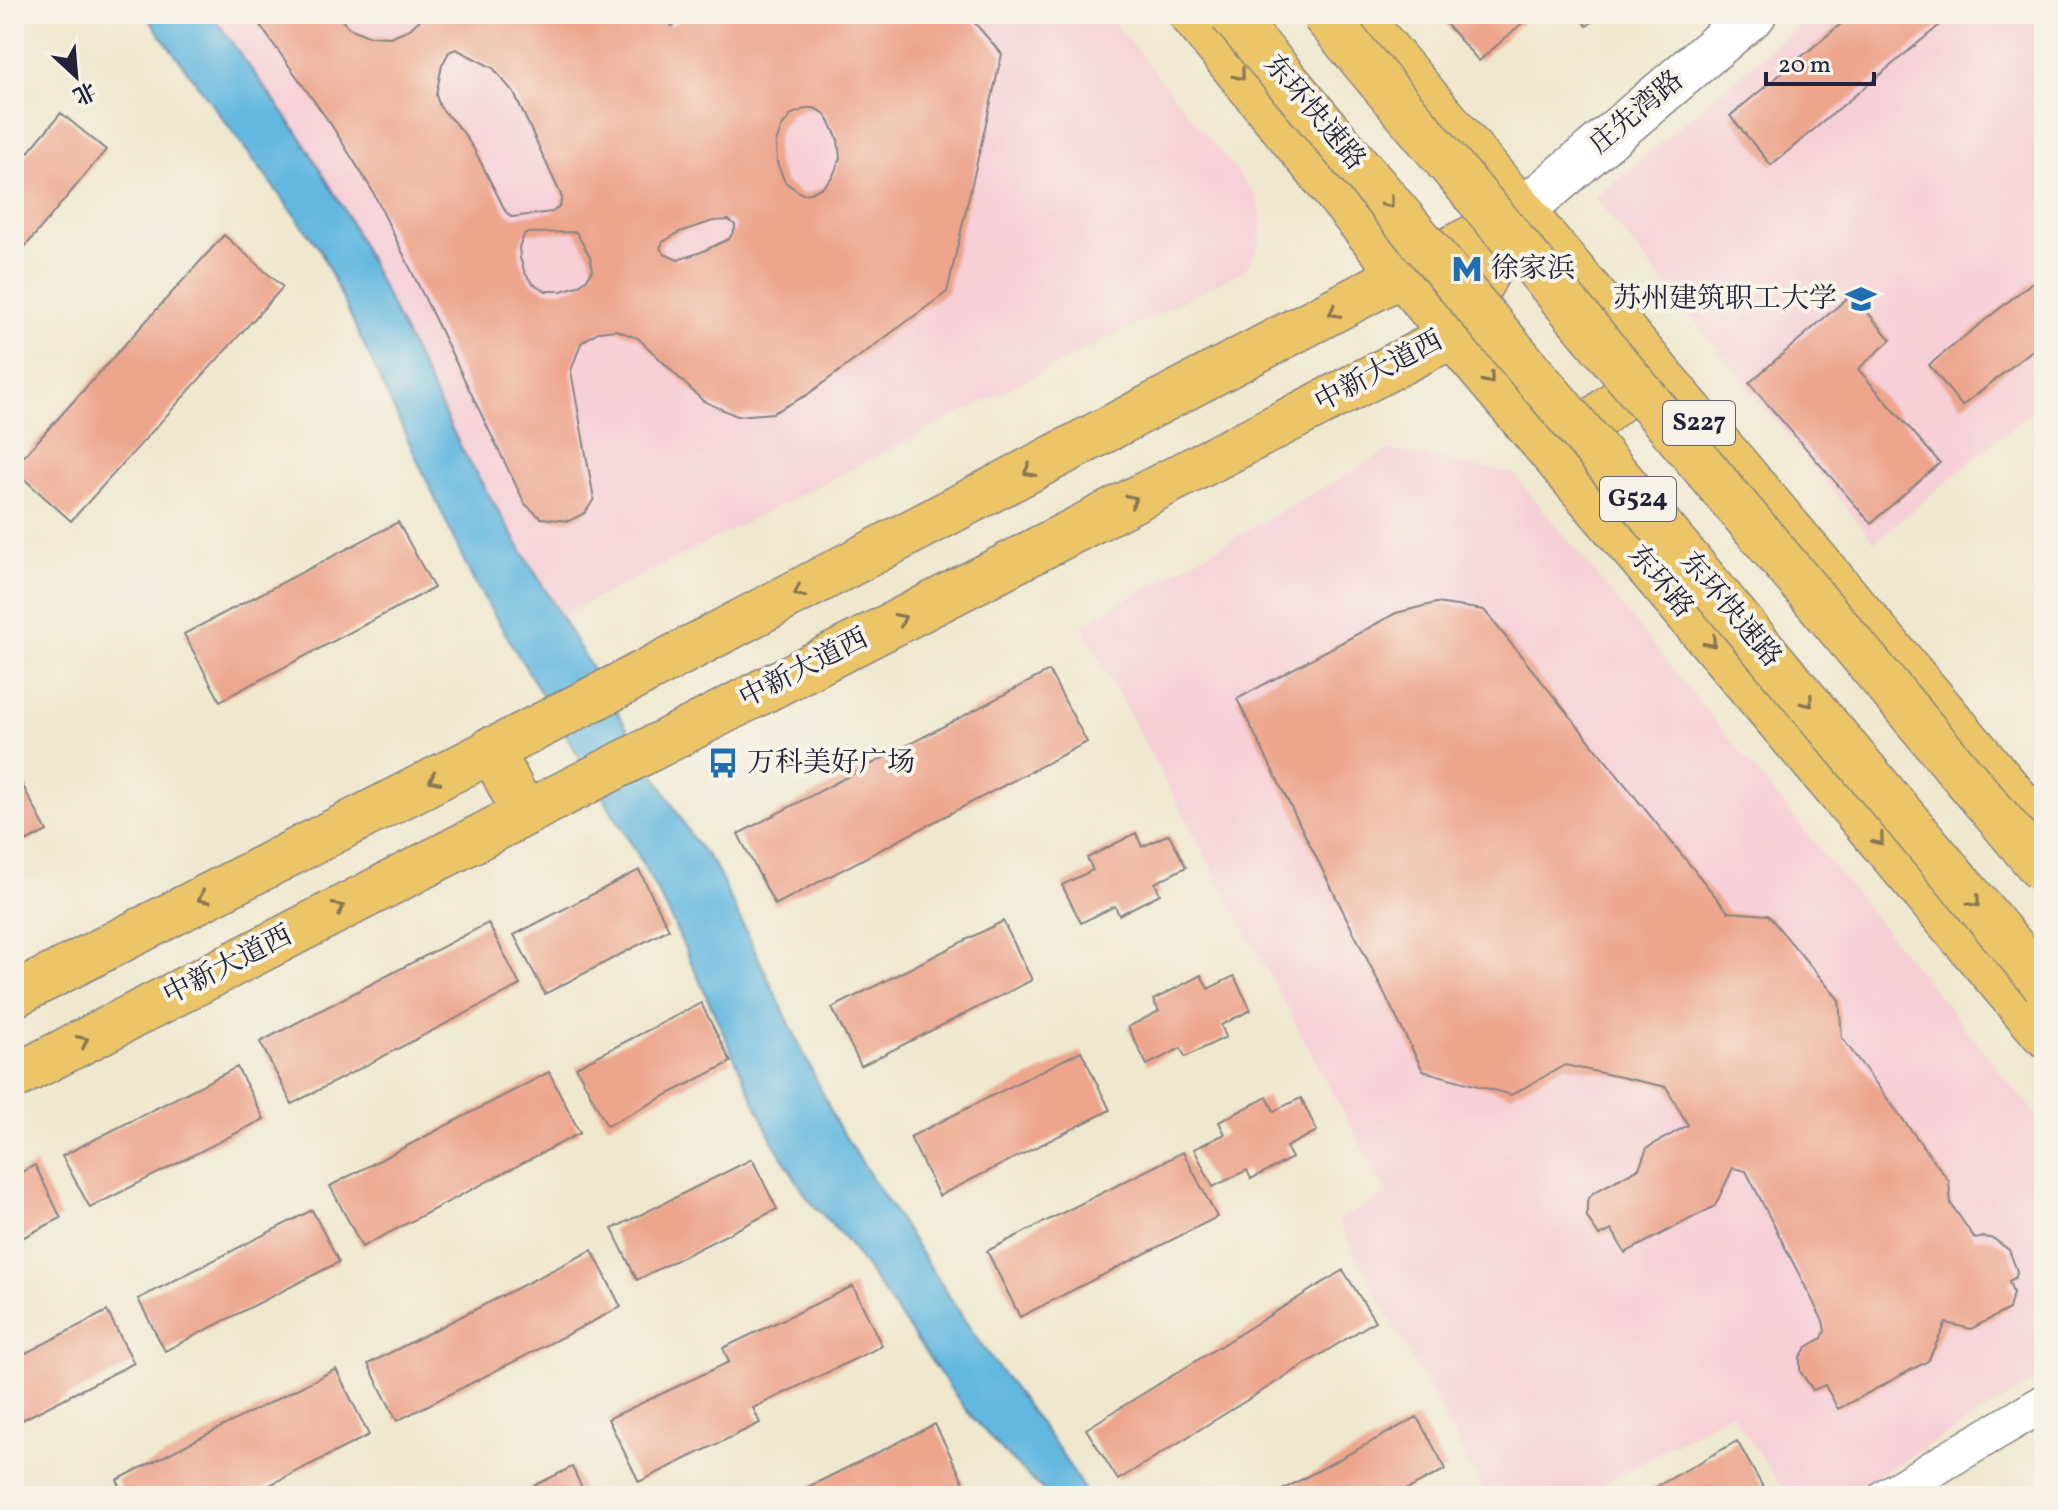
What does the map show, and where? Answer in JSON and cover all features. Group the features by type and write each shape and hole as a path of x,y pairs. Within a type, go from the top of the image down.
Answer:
{"main road":[{"name":"东环路","path":"1191,14 1452,336 1552,454 2039,1007"},
{"name":"东环快速路","path":"1231,14 2039,1007"},
{"name":"G524","path":"1323,14 2044,872"},
{"name":"S227","path":"1357,14 2044,831"},
{"path":"14,995 622,684 1521,212"},
{"name":"中新大道西","path":"14,1077 1452,336 1521,212"},
{"path":"1552,454 1655,371"},
{"path":"491,749 524,813"}],"street":[{"name":"庄先湾路","path":"1521,212 1754,14"},
{"path":"1887,1496 2044,1403"}],"shaded area":[{"path":"211,14 1107,14 1257,197 1262,220 1259,247 1246,269 560,617 461,448 300,136"},
{"name":"苏州建筑职工大学","path":"1812,14 2044,14 2044,401 1874,542 1595,198"},
{"path":"1389,450 1514,474 2044,1125 2044,1377 1843,1496 1787,1496 1731,1412 1582,1496 1486,1496 1337,1220 1387,1194 1081,625"}],"water":[{"path":"145,14 211,14 300,136 345,211 461,448 693,839 715,866 837,1124 979,1342 1058,1448 1088,1496 1049,1496 1004,1453 965,1409 847,1241 808,1199 774,1144 669,914 638,855 472,578 319,248"}],"building":[{"path":"252,14 336,14 349,28 368,36 390,37 410,29 426,14 662,14 672,26 687,14 967,14 1002,54 947,292 807,395 773,413 737,416 703,401 638,338 616,330 598,332 581,343 571,371 594,499 585,513 569,521 541,518 525,504 372,190 332,126","holes":["456,49 493,68 514,93 562,197 560,206 552,212 512,217 506,212 475,151 463,132 440,107 436,95 442,65 449,52","807,108 824,113 838,140 840,158 833,176 824,186 811,193 802,194 785,182 777,163 776,143 781,128 792,114","729,220 735,225 729,239 678,260 664,254 660,248 663,242 680,232 713,221","576,232 593,269 587,279 578,286 561,291 546,291 532,283 520,258 519,247 525,233"]},
{"path":"1437,14 1523,14 1527,19 1479,61"},
{"path":"1577,14 1603,14 1587,26"},
{"path":"1853,14 1953,14 1771,165 1730,116"},
{"path":"61,113 106,150 14,260 14,169"},
{"path":"224,235 283,287 71,521 14,467"},
{"path":"2044,273 2044,341 1962,406 1929,365"},
{"path":"1852,294 1891,340 1858,369 1940,463 1871,523 1749,383"},
{"path":"398,522 434,588 220,701 184,634"},
{"path":"1436,603 1484,610 1728,912 1768,915 1839,1000 1842,1038 1949,1181 1951,1204 1975,1239 1994,1239 2009,1250 2017,1271 2016,1277 2009,1281 2013,1293 2009,1309 1971,1329 1946,1323 1928,1361 1838,1409 1825,1385 1813,1390 1800,1371 1800,1357 1807,1347 1822,1338 1825,1331 1823,1321 1746,1171 1733,1168 1715,1206 1625,1253 1612,1230 1599,1236 1587,1217 1587,1201 1593,1193 1639,1168 1647,1148 1688,1125 1666,1087 1565,1065 1511,1095 1423,1071 1237,699 1396,613"},
{"path":"1049,671 1087,742 775,905 738,834"},
{"path":"14,769 47,831 14,848"},
{"path":"1136,833 1142,847 1169,834 1186,867 1155,883 1160,894 1119,915 1115,906 1081,923 1062,885 1093,870 1087,858"},
{"path":"639,870 669,929 545,994 514,935"},
{"path":"1003,921 1032,980 861,1066 832,1008"},
{"path":"488,923 520,985 292,1104 260,1042"},
{"path":"1201,975 1208,989 1234,976 1251,1010 1221,1025 1226,1037 1185,1057 1181,1048 1147,1065 1128,1027 1159,1011 1153,1000"},
{"path":"701,1003 731,1062 607,1126 576,1067"},
{"path":"1081,1051 1110,1110 939,1196 910,1137"},
{"path":"237,1067 264,1119 90,1208 62,1156"},
{"path":"549,1072 580,1133 362,1247 330,1186"},
{"path":"1267,1097 1274,1111 1301,1098 1317,1131 1286,1147 1292,1158 1251,1179 1247,1170 1213,1187 1194,1149 1225,1134 1219,1122"},
{"path":"1183,1152 1217,1217 1020,1317 987,1251"},
{"path":"752,1159 777,1209 637,1280 612,1229"},
{"path":"35,1165 61,1218 14,1242 14,1176"},
{"path":"312,1210 339,1262 165,1351 138,1299"},
{"path":"592,1250 621,1307 397,1421 368,1364"},
{"path":"1343,1270 1375,1321 1118,1480 1086,1429"},
{"path":"853,1286 882,1346 753,1408 760,1423 639,1482 608,1419 729,1362 723,1348"},
{"path":"107,1311 134,1363 14,1424 14,1359"},
{"path":"336,1369 369,1435 248,1496 125,1496 117,1480"},
{"path":"1417,1417 1446,1469 1395,1496 1271,1496"},
{"path":"935,1424 965,1485 942,1496 810,1496 806,1488"},
{"path":"1737,1441 1768,1496 1640,1496"},
{"path":"572,1467 586,1496 513,1496"}],"place":[{"name":"徐家浜","path":"1467,269"},
{"name":"苏州建筑职工大学","path":"1861,299"},
{"name":"万科美好广场","path":"723,763"}]}
